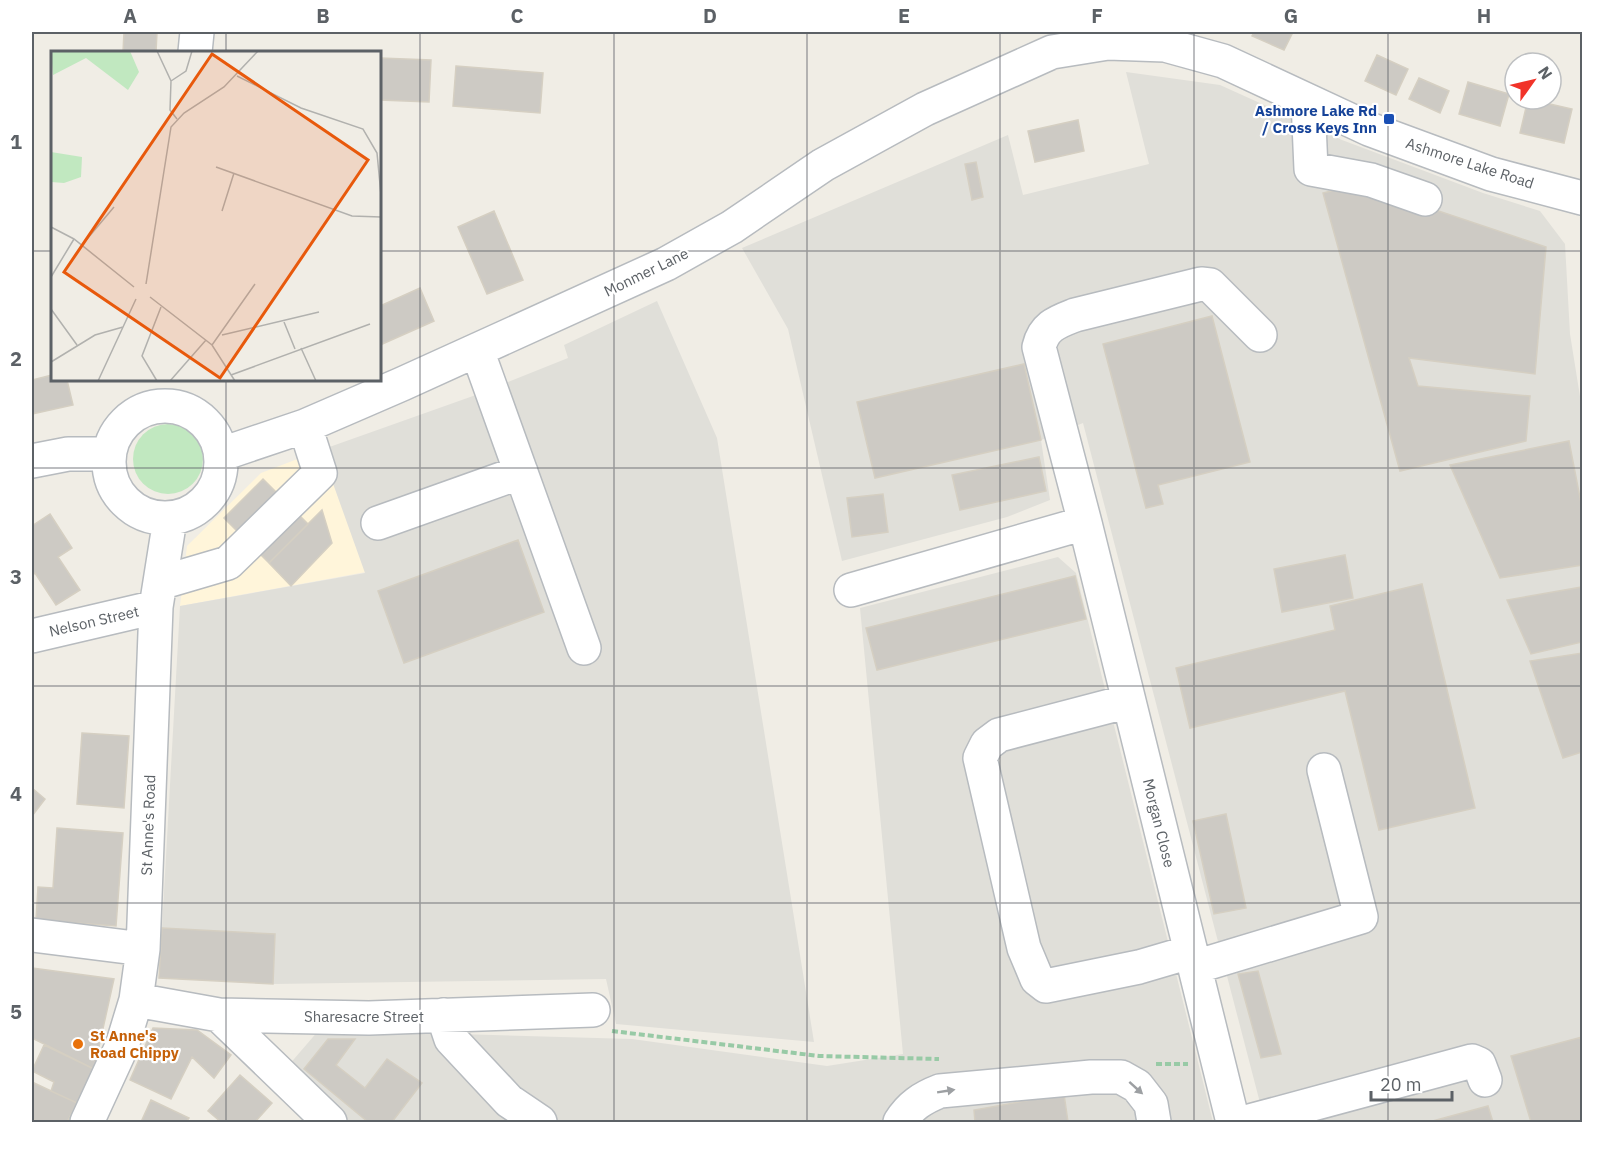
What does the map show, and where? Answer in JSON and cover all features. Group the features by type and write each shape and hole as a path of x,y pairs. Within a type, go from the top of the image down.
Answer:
{"street":[{"path":"195,51 197,32"},
{"name":"Ashmore Lake Road","path":"1052,52 1108,43 1167,38 1223,61 1369,129 1491,174 1582,198"},
{"name":"Monmer Lane","path":"222,454 305,426 666,264 732,227 823,165 925,109 1052,52"},
{"path":"1308,100 1311,169 1371,180 1425,199"},
{"name":"Morgan Close","path":"1233,1122 1085,523 1039,347 1041,337 1048,328 1075,315 1201,284 1210,285 1260,335"},
{"path":"477,350 584,648"},
{"path":"165,392 177,406 196,414 216,435 222,454 219,482 201,506 185,515 170,519 151,517 127,504 115,489 110,474 109,454 114,437 127,420 165,392"},
{"name":"Nelson Street","path":"32,636 158,595 228,563 320,472 305,426"},
{"path":"32,461 68,454 109,454"},
{"path":"378,523 521,472"},
{"name":"St Anne's Road","path":"87,1122 122,1046 136,1000 143,949 158,595 170,519"},
{"path":"851,590 1085,523"},
{"path":"1129,701 999,735 987,744 980,758 1024,948 1037,979 1046,986 1138,967 1192,959 1361,917 1324,770"},
{"path":"32,936 143,949"},
{"name":"Sharesacre Street","path":"136,1000 219,1015 369,1018 593,1010"},
{"path":"219,1015 330,1122"},
{"path":"443,1015 451,1039 509,1101 540,1122"},
{"path":"1246,1122 1472,1061 1479,1064 1485,1080"},
{"path":"900,1122 922,1098 940,1091 1091,1077 1121,1077 1137,1086 1150,1104 1154,1122"}],"path":[{"path":"593,1010 596,1029 819,1056 949,1059"},
{"path":"1148,1064 1219,1065"}],"shaded area":[{"path":"1126,72 1220,85 1342,140 1483,193 1540,211 1565,244 1570,334 1582,409 1582,1122 1265,1122 1083,423 1041,440 1050,500 1007,517 842,561 788,329 742,248 1008,135 1023,195 1149,164"},
{"path":"657,301 717,438 814,1042 616,1024 606,979 273,984 275,934 162,928 180,606 365,573 321,450 473,396 568,358 564,345"},
{"path":"321,450 366,572 180,606 187,546 261,473"},
{"path":"1058,557 1076,573 1213,1122 350,1122 288,1066 319,1030 632,1039 827,1066 903,1054 860,608"}],"green space":[{"path":"175,424 188,430 197,439 201,445 203,459 201,473 193,484 182,492 161,494 143,484 135,473 133,452 143,434 154,426"}],"building":[{"path":"124,32 157,32 156,51 123,51"},
{"path":"1254,32 1293,32 1284,50 1252,36"},
{"path":"1377,55 1408,69 1396,95 1365,81"},
{"path":"381,58 431,60 429,102 381,100"},
{"path":"456,66 543,73 540,113 453,106"},
{"path":"1419,78 1449,91 1440,113 1409,99"},
{"path":"1468,82 1503,92 1504,111 1500,126 1459,114"},
{"path":"1563,107 1572,109 1564,143 1520,133 1525,111 1563,111"},
{"path":"1078,120 1084,151 1035,162 1028,131"},
{"path":"976,162 983,197 972,200 965,164"},
{"path":"1358,184 1546,247 1535,374 1409,358 1418,386 1530,396 1526,441 1400,471 1323,193"},
{"path":"494,211 523,280 487,294 458,227"},
{"path":"420,288 434,321 381,345 381,306"},
{"path":"1212,316 1250,462 1158,485 1163,504 1146,508 1103,344"},
{"path":"1024,364 1041,440 875,478 857,402"},
{"path":"51,375 51,381 67,381 73,405 32,414 32,380"},
{"path":"1569,441 1582,508 1582,565 1500,578 1450,465"},
{"path":"1039,457 1046,491 960,510 952,475"},
{"path":"263,479 308,524 269,563 224,518"},
{"path":"883,494 888,532 852,537 847,498"},
{"path":"322,510 332,543 291,586 269,563"},
{"path":"50,514 72,548 58,557 80,590 56,605 35,573 32,575 32,526"},
{"path":"518,540 544,612 404,663 378,591"},
{"path":"1345,555 1353,598 1282,612 1274,569"},
{"path":"1075,576 1086,619 877,670 866,628"},
{"path":"1422,584 1475,808 1379,830 1345,691 1190,728 1176,668 1335,630 1330,606"},
{"path":"1582,587 1582,642 1531,654 1507,600"},
{"path":"1582,653 1582,752 1563,758 1530,661"},
{"path":"82,733 129,736 124,808 77,804"},
{"path":"32,788 45,799 32,816"},
{"path":"1226,814 1246,908 1214,914 1193,821"},
{"path":"57,828 123,833 116,926 36,920 38,887 53,888"},
{"path":"162,928 275,934 273,984 159,978"},
{"path":"32,968 114,979 94,1069 32,1038"},
{"path":"1258,971 1281,1054 1261,1058 1238,974"},
{"path":"153,1028 197,1030 231,1055 214,1078 192,1057 171,1099 130,1080"},
{"path":"1582,1037 1582,1122 1531,1122 1511,1056"},
{"path":"328,1039 355,1039 336,1065 365,1088 387,1059 422,1083 392,1122 368,1122 304,1069"},
{"path":"44,1045 94,1069 77,1103 51,1091 54,1082 32,1071"},
{"path":"240,1075 272,1103 255,1122 221,1122 208,1111"},
{"path":"32,1082 77,1103 67,1122 38,1122 32,1119"},
{"path":"1064,1094 1068,1122 975,1122 974,1110"},
{"path":"151,1100 189,1118 186,1122 141,1122"},
{"path":"1488,1106 1493,1122 1429,1122"}],"place":[{"name":"Ashmore Lake Rd / Cross Keys Inn","path":"1389,119"},
{"name":"St Anne's Road Chippy","path":"78,1044"}]}
